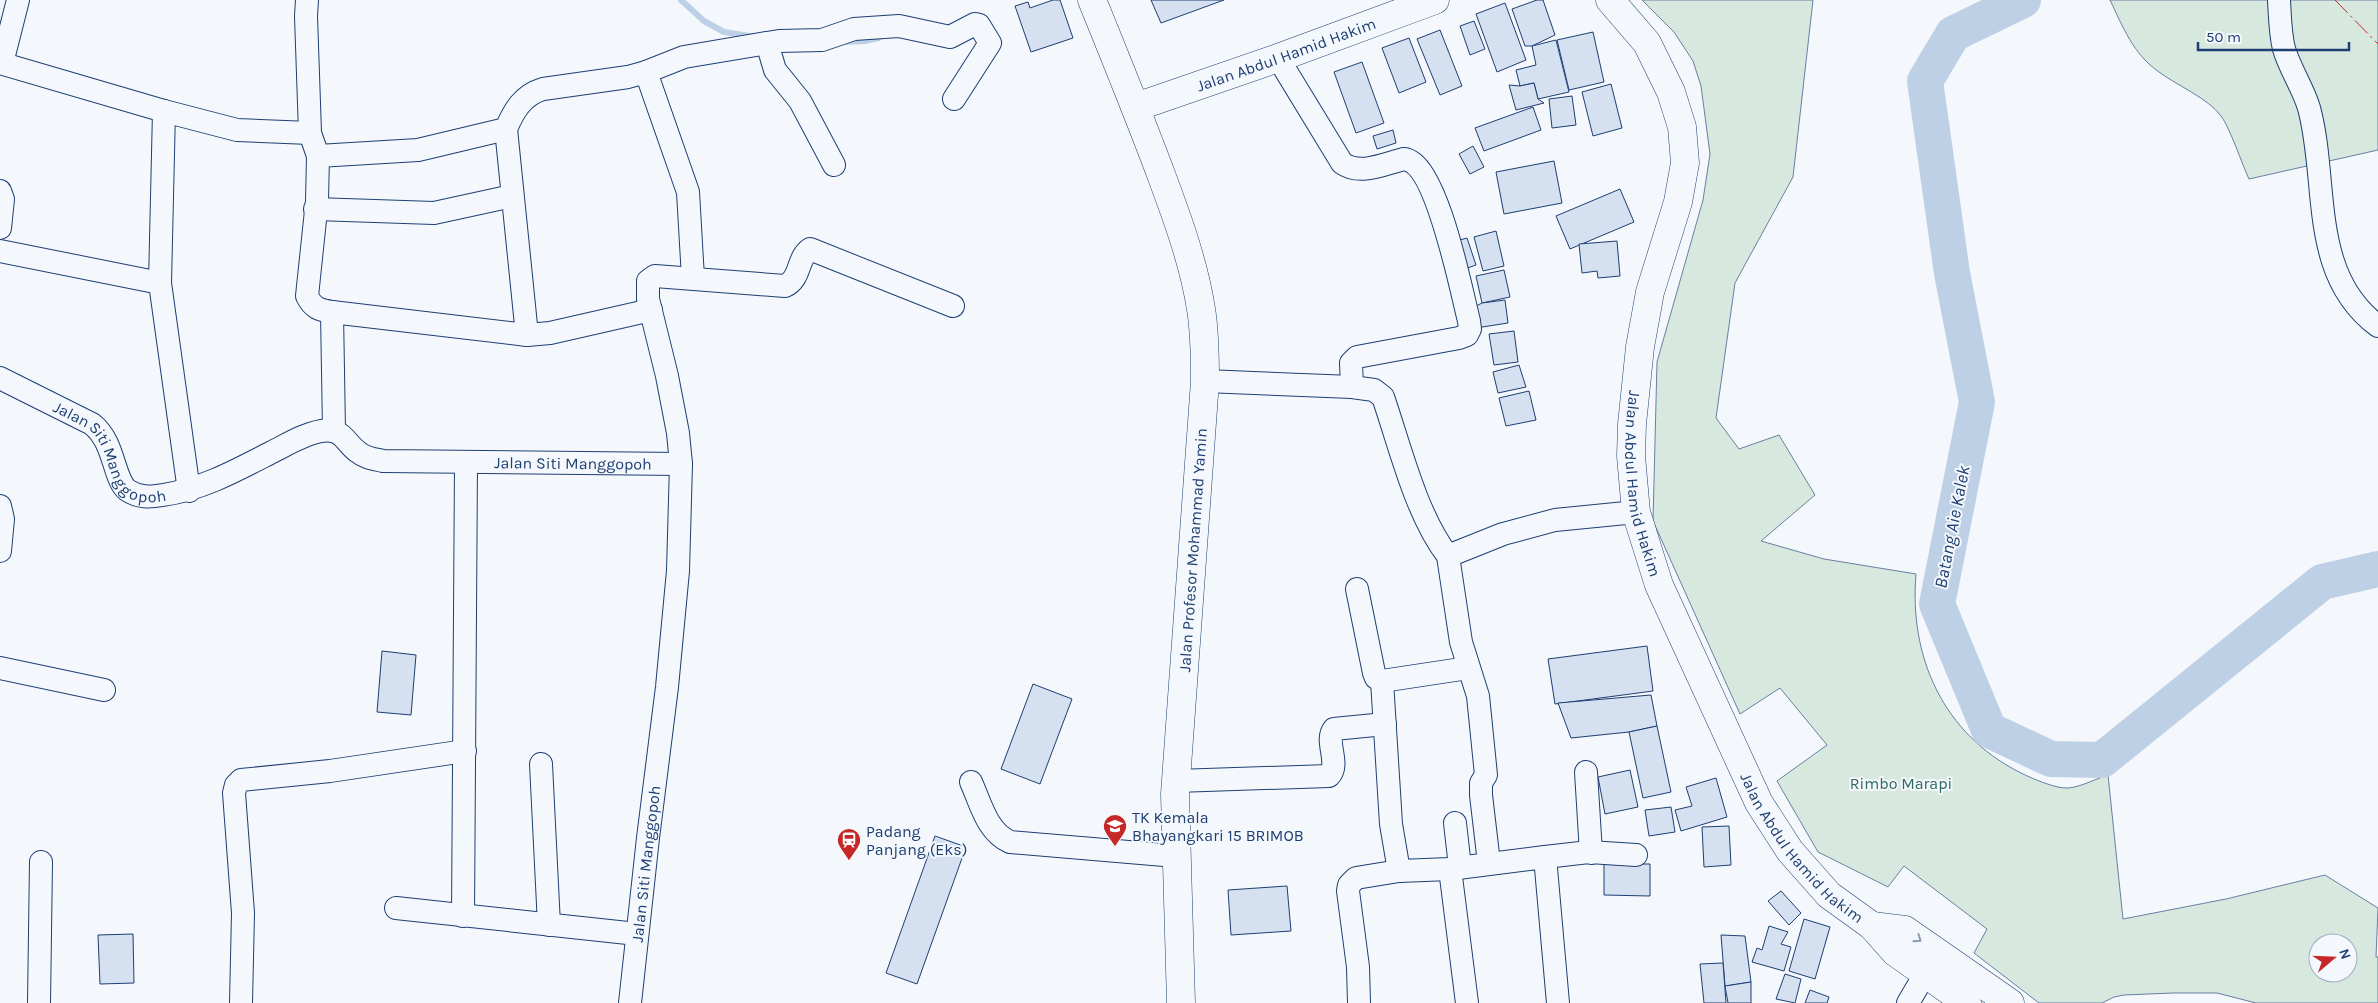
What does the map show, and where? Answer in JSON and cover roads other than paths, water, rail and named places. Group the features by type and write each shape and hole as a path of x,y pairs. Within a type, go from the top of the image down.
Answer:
{"main road":[{"name":"Jalan Profesor Mohammad Yamin","path":"1092,0 1136,107 1174,210 1194,276 1201,310 1205,345 1205,381 1176,781 1176,856 1181,1003"},
{"name":"Jalan Abdul Hamid Hakim","path":"1136,107 1278,58 1435,0"},
{"name":"Jalan Abdul Hamid Hakim","path":"1610,0 1646,43 1671,92 1682,127 1686,163 1678,202 1650,292 1640,347 1632,424 1631,456 1636,512 1659,585 1759,803 1790,850 1829,895 1872,926 1895,952 1967,1003"},
{"name":"Jalan Abdul Hamid Hakim","path":"1872,926 1905,930 2010,1003"}],"street":[{"path":"18,0 1,63 164,111 237,130 310,133"},
{"path":"307,0 310,133 318,156 308,296 312,305 318,310 332,312 527,335 550,333 651,310"},
{"path":"2279,0 2285,50 2309,108 2331,259 2342,284 2356,305 2378,326"},
{"path":"527,335 506,129 512,114 532,92 646,72 684,57 767,43 822,40 847,30 899,26 950,37 975,24 979,25 990,43 954,99"},
{"path":"767,43 775,70 800,101 834,165"},
{"path":"1278,58 1342,163 1350,169 1361,170 1404,158 1410,159 1419,168 1435,198 1449,243 1469,321 1470,329 1467,335 1459,338 1357,357 1352,363 1352,387"},
{"path":"646,72 688,192 693,278"},
{"path":"164,111 160,283 189,491"},
{"path":"318,156 418,150 506,129"},
{"path":"0,191 3,199 0,228"},
{"path":"315,209 434,213 512,196"},
{"path":"681,464 678,433 667,376 651,310 648,281 650,278 693,278 785,286 794,279 806,252 810,249 815,249 953,306"},
{"path":"0,251 160,283"},
{"path":"332,312 334,431"},
{"name":"Jalan Siti Manggopoh","path":"0,378 98,428 109,445 126,488 131,492 146,497 189,491 223,478 302,437 320,431 334,431 344,436 358,452 371,459 383,461 681,464 678,571 667,687 630,1003"},
{"path":"1205,381 1352,387 1374,390 1383,397 1423,512 1440,546 1448,556 1461,642 1478,696 1481,718 1486,775 1481,783 1481,795 1489,863"},
{"path":"464,916 466,462"},
{"path":"0,506 3,518 0,551"},
{"path":"1448,556 1503,534 1556,520 1636,512"},
{"path":"1357,589 1376,678 1382,681 1468,668"},
{"path":"0,668 104,690"},
{"path":"1382,681 1391,824 1399,871"},
{"path":"1176,781 1329,776 1333,768 1331,734 1334,729 1385,724"},
{"path":"241,1003 243,913 234,793 236,785 241,780 330,771 465,751"},
{"path":"541,764 549,925"},
{"path":"1586,772 1591,852"},
{"path":"971,782 992,830 1000,838 1010,842 1176,856"},
{"path":"1455,823 1455,868 1467,1003"},
{"path":"1359,1003 1349,885 1356,878 1399,871 1455,868 1591,852 1636,855"},
{"path":"1545,857 1558,1003"},
{"path":"39,1003 41,862"},
{"path":"396,908 638,934"},
{"path":"1908,1003 1925,974"}],"waterway":[{"path":"681,0 704,21 724,32 756,37"},
{"name":"Batang Aie Kalek","path":"2023,0 1953,34 1925,81 1952,273 1977,402 1937,604 1989,730 2051,759 2102,760 2322,582 2378,569"},
{"path":"841,42 865,41 879,38"}],"place":[{"name":"TK Kemala Bhayangkari 15 BRIMOB","path":"1115,847"},
{"name":"Padang Panjang (Eks)","path":"849,861"}],"park label":[{"name":"Rimbo Marapi","path":"1901,783"}]}
